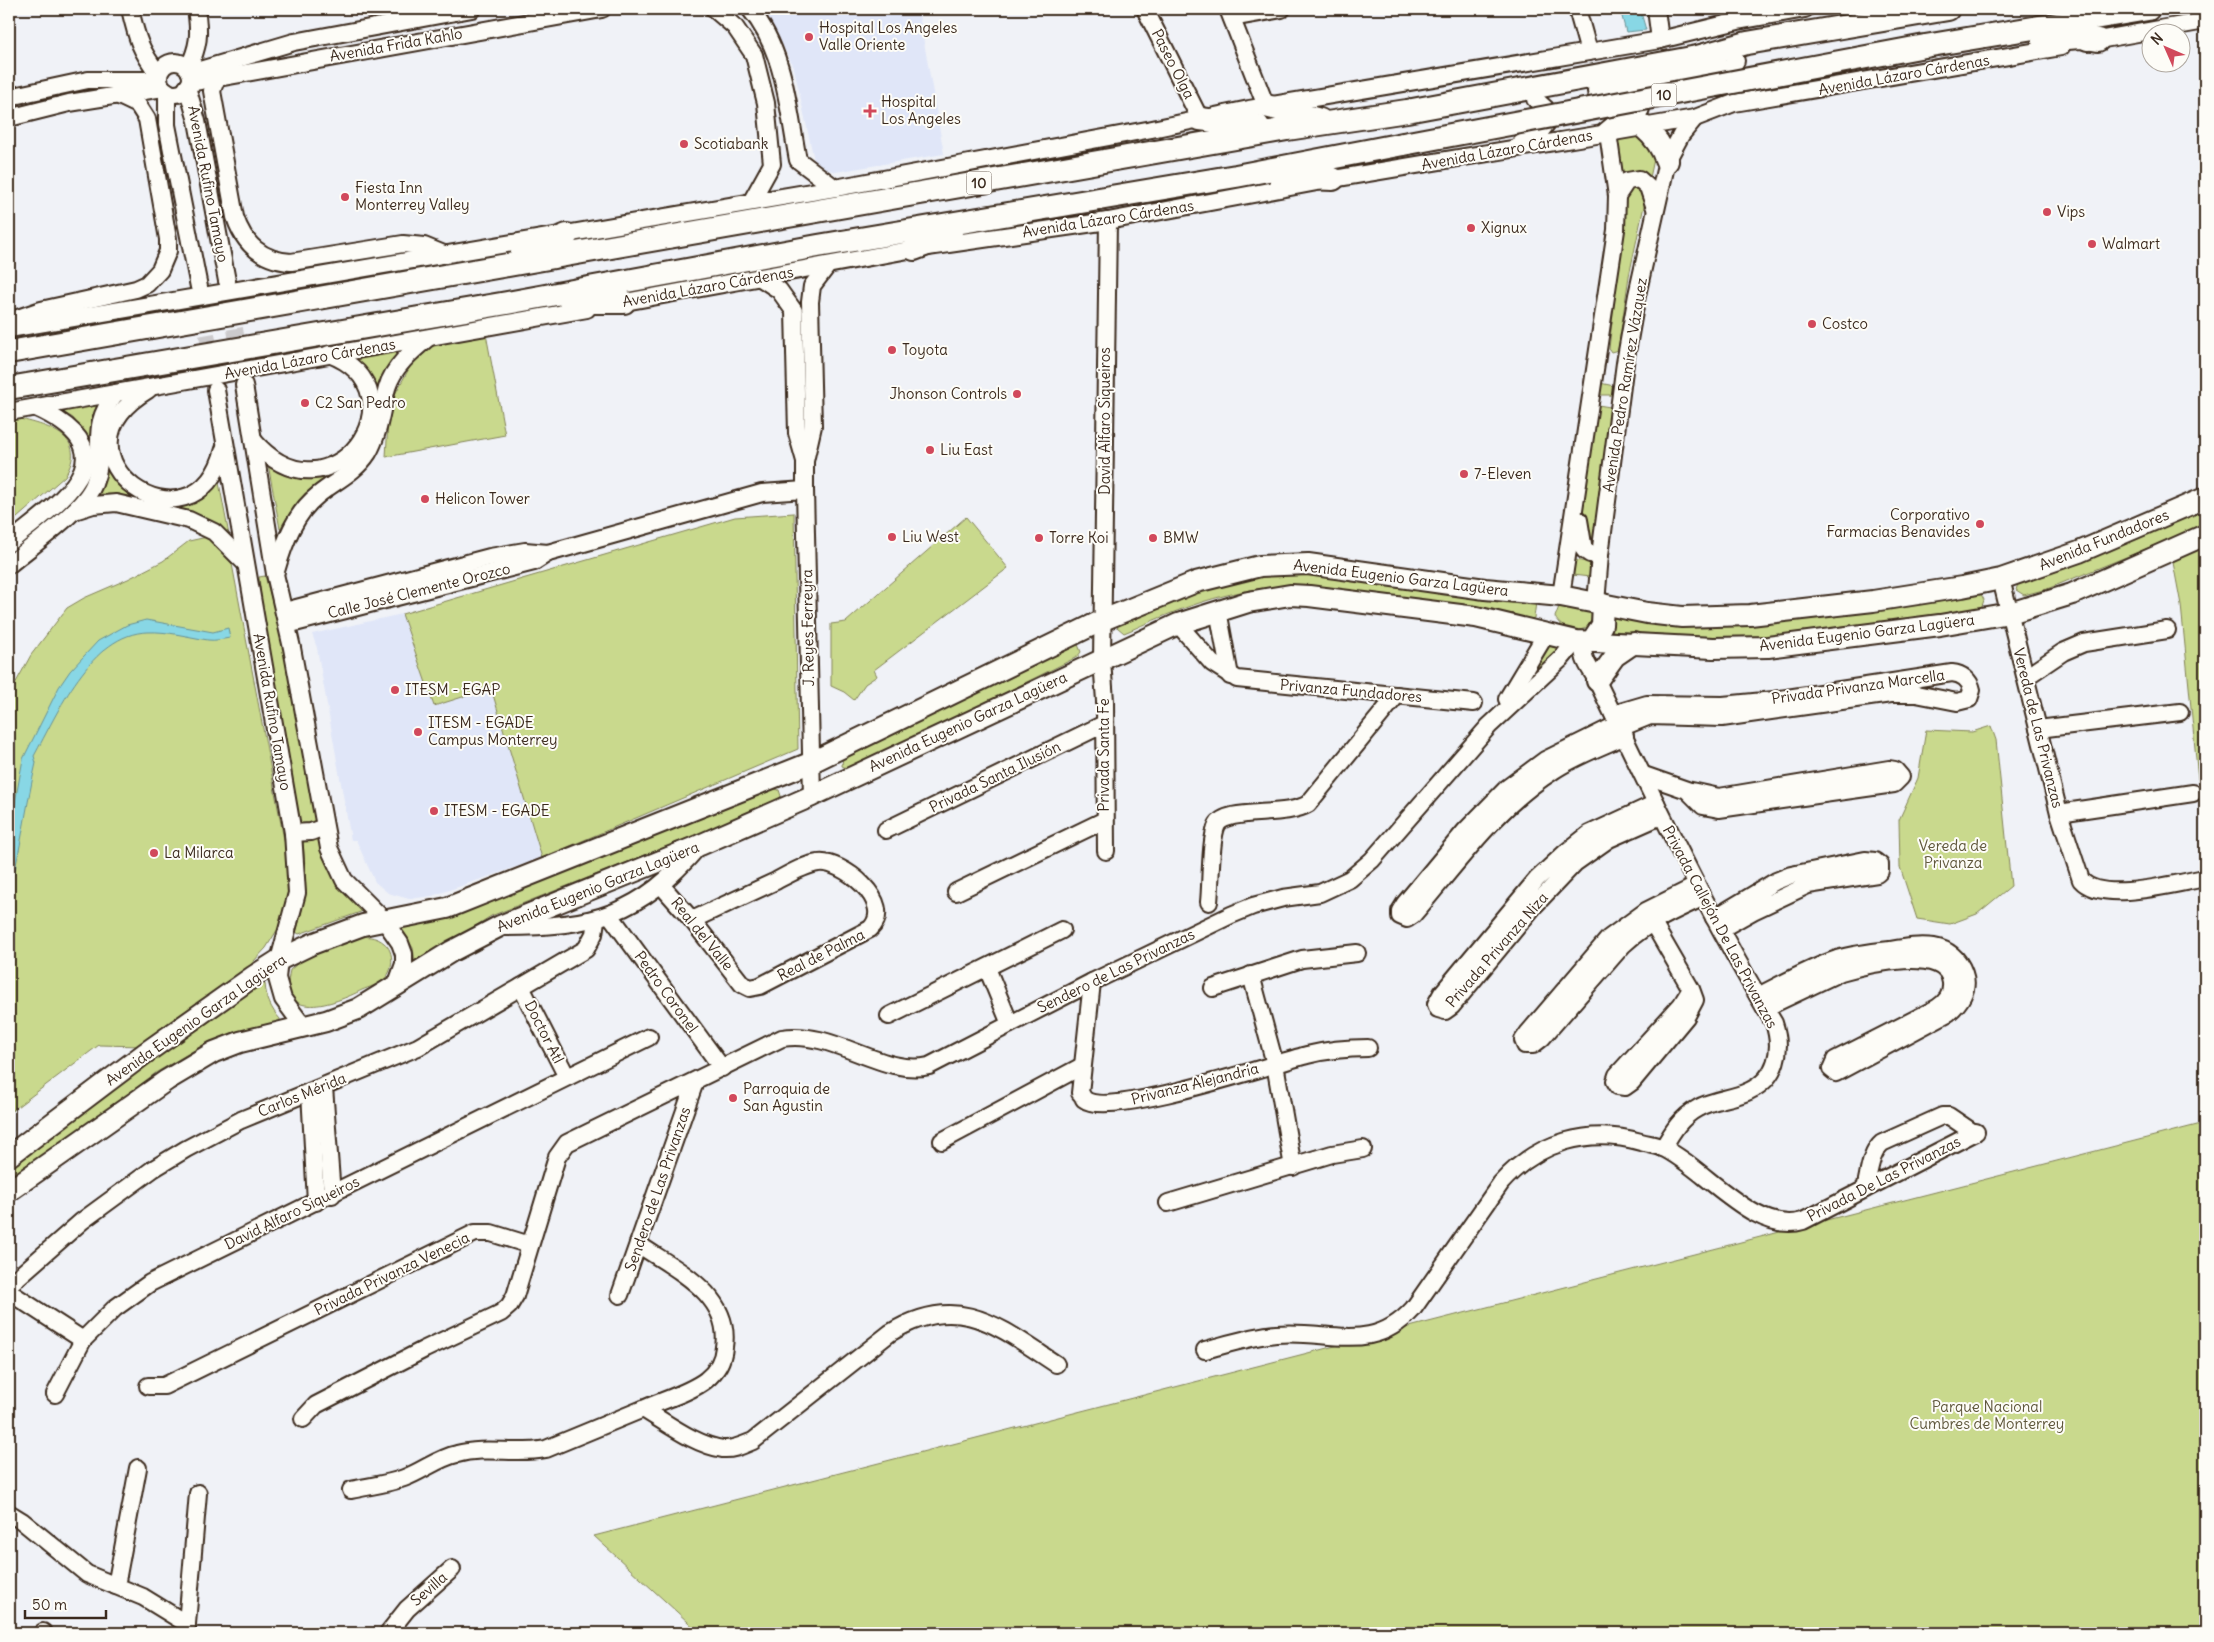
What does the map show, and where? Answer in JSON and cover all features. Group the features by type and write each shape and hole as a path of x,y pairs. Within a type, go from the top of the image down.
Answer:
{"highway":[{"name":"10","path":"9,352 1287,129 1407,111 1697,58 1747,43 1948,9"},
{"name":"Avenida Lázaro Cárdenas","path":"9,388 507,303 818,246 1236,176 1933,45 2148,9"},
{"path":"1407,111 1439,114 1674,79 1736,61 1880,30 1893,18"},
{"path":"1933,45 1962,50 2068,38 2098,40"},
{"path":"1608,133 1674,79"},
{"path":"1629,117 1634,85"},
{"path":"1587,93 1629,117 1660,143 1667,161"},
{"path":"1266,106 1333,122"},
{"path":"1200,118 1287,129"},
{"path":"1236,176 1333,179"},
{"path":"914,249 993,218"},
{"path":"471,272 567,235"},
{"path":"507,303 624,302"}],"main road":[{"name":"Avenida Fundadores","path":"2001,578 2079,552 2205,498"},
{"path":"2010,613 2072,594 2205,535"},
{"name":"Avenida Eugenio Garza Lagüera","path":"9,1156 144,1054 279,960 329,937 384,920 428,913 455,905 810,763 1103,620 1196,582 1260,566 1308,564 1485,589 1561,596 1647,613 1682,617 1750,615 1873,601 1962,587 2001,578"},
{"path":"1350,602 1361,587 1360,571"},
{"path":"1383,606 1386,589 1393,576"},
{"name":"Avenida Eugenio Garza Lagüera","path":"9,1191 197,1061 233,1045 358,1009 452,951 500,926 700,845 812,796 1178,624 1218,610 1248,602 1290,596 1476,617 1584,641 1735,648 1804,644 2010,613"},
{"path":"1584,641 1602,625 1600,603"},
{"path":"1670,646 1667,636 1669,629 1682,617"},
{"path":"1593,674 1634,643"}],"street":[{"path":"130,9 138,42 144,56 162,83"},
{"path":"9,97 88,80 162,83 180,93 189,78 198,50 199,32 196,9"},
{"name":"Avenida Frida Kahlo","path":"189,78 294,42 472,9"},
{"name":"Avenida Frida Kahlo","path":"189,78 217,77 602,9"},
{"path":"714,9 735,26 754,55 766,103 772,164 751,202"},
{"path":"750,9 770,37 777,55 798,160 836,188"},
{"name":"Paseo Olga","path":"1145,9 1200,118"},
{"path":"1266,106 1230,13 1282,9"},
{"path":"1577,9 1589,52"},
{"path":"1656,9 1660,40"},
{"path":"9,329 836,188 1266,106 1660,40 1738,20 1805,9"},
{"name":"Avenida Lázaro Cárdenas","path":"9,412 914,249 1108,221 1333,179 1608,133 1629,117 1695,118 1734,103 2205,21"},
{"path":"280,66 283,54 294,42"},
{"path":"1734,103 1722,94 1719,84 1721,77 1736,61"},
{"path":"162,83 161,70 169,63 180,63 189,78"},
{"path":"217,77 212,91 235,217 240,232 254,249 271,259 290,262 403,244 424,246 446,255"},
{"name":"Avenida Rufino Tamayo","path":"189,78 227,281"},
{"path":"69,103 85,91 88,80"},
{"path":"9,118 69,103 117,95 162,83"},
{"name":"Avenida Rufino Tamayo","path":"162,83 167,124 199,287"},
{"path":"9,321 41,310 136,290 153,278 166,261 168,238 147,119 138,105 117,95"},
{"path":"1499,152 1533,137 1545,127 1548,113 1543,105 1535,99"},
{"name":"Avenida Pedro Ramírez Vázquez","path":"1600,603 1600,555 1625,363 1655,208 1667,161 1681,135 1695,118"},
{"name":"Avenida Pedro Ramírez Vázquez","path":"1561,596 1577,498 1592,384 1602,335 1616,230 1617,196 1608,133"},
{"path":"772,164 798,160"},
{"path":"1617,196 1627,181 1639,179 1648,187 1655,208"},
{"name":"David Alfaro Siqueiros","path":"1102,660 1108,221"},
{"name":"J. Reyes Ferreyra","path":"812,796 805,490 805,461 813,426 810,295 814,283 828,265"},
{"name":"J. Reyes Ferreyra","path":"759,278 779,290 794,310 797,433 805,461"},
{"path":"1602,335 1604,353 1607,357 1614,362 1625,363"},
{"path":"275,574 287,539 298,518 313,500 346,477 367,455 380,424 391,378 413,351 428,338"},
{"path":"253,440 270,458 283,465 302,470 320,470 332,467 353,452 362,441 368,428 371,416 370,393 366,384 353,367 329,354"},
{"name":"Avenida Rufino Tamayo","path":"244,385 275,574 286,618 324,827 338,871 353,890 384,920 396,936 404,954 402,975 396,986"},
{"path":"153,387 124,406 113,426 110,440 115,465 126,482 146,495 158,499 182,498 200,488 214,475 225,444"},
{"name":"Avenida Rufino Tamayo","path":"216,390 293,833 297,893 279,960 279,990 290,1010 303,1026"},
{"path":"9,565 72,512 94,486 99,463 99,427 106,408 116,393"},
{"path":"9,543 68,495 78,482 83,470 84,459 78,439 72,430 64,422 36,408"},
{"name":"Calle José Clemente Orozco","path":"286,618 492,565 534,562 548,553 762,493 805,490"},
{"path":"1577,498 1582,547 1590,554 1600,555"},
{"path":"72,512 99,504 116,503 189,520 214,532 245,562"},
{"path":"26,529 39,540"},
{"name":"Vereda de Las Privanzas","path":"2001,578 2059,813 2078,876 2089,887 2107,892 2120,892 2205,878"},
{"path":"1218,610 1230,676"},
{"name":"Privanza Fundadores","path":"1178,624 1200,651 1230,676 1252,682 1474,703"},
{"path":"2026,677 2063,652 2084,643 2167,630"},
{"name":"Sendero de Las Privanzas","path":"1489,726 1524,674 1546,634"},
{"path":"1200,651 1222,640"},
{"name":"Sendero de Las Privanzas","path":"530,1245 554,1166 563,1147 575,1138 695,1082 771,1042 796,1035 812,1037 886,1062 919,1068 942,1060 1092,982 1253,906 1283,898 1320,893 1340,886 1372,860 1489,726 1561,659 1584,641"},
{"name":"Privada Callejón De Las Privanzas","path":"1584,641 1592,662 1593,674 1644,774 1658,809 1699,892 1774,1023 1779,1044 1776,1063 1769,1076 1749,1091 1714,1101 1690,1113 1676,1127 1664,1148"},
{"path":"1561,659 1571,656 1593,674"},
{"name":"Privada Santa Fe","path":"1102,660 1106,851"},
{"name":"Privada Privanza Marcella","path":"1502,801 1545,760 1619,725 1647,704 1775,706 1905,693 1962,702 1969,699 1972,690 1967,680 1958,674 1952,673 1775,706"},
{"path":"1209,902 1214,832 1220,820 1232,814 1293,811 1308,804 1397,695"},
{"path":"2038,729 2180,712"},
{"name":"Privada Santa Ilusión","path":"886,830 1104,724"},
{"path":"1644,774 1687,790 1703,806 1719,809 1889,769 1895,770 1900,776 1898,782 1894,784 1799,791"},
{"path":"2059,813 2193,793"},
{"path":"1502,801 1470,845 1413,915 1407,919 1402,917 1400,910 1405,903 1502,801"},
{"name":"Privada Privanza Niza","path":"1485,953 1590,834 1658,809"},
{"path":"956,892 1105,820"},
{"path":"293,833 311,832 324,827"},
{"path":"500,926 539,926 603,917 661,885 700,845"},
{"path":"1865,860 1875,861 1880,865 1880,871 1877,874 1820,883 1796,890 1718,924 1760,889 1792,875 1865,860"},
{"name":"Real de Palma","path":"692,920 795,871 818,863 827,863 842,870 864,887 876,902 878,918 870,930 760,986 750,988 742,984"},
{"name":"Real del Valle","path":"661,885 692,920 742,984"},
{"path":"1578,985 1610,938 1649,916 1699,892"},
{"path":"1649,916 1691,988 1695,1000 1686,1017 1632,1082 1625,1087 1618,1086 1615,1081 1618,1075 1681,1005 1691,988"},
{"name":"Carlos Mérida","path":"9,1285 82,1221 153,1169 212,1134 418,1046 586,949 603,917"},
{"name":"Pedro Coronel","path":"603,917 722,1068"},
{"path":"889,1016 1062,930"},
{"path":"1761,1002 1840,965 1909,946 1933,945 1940,947 1954,957 1958,977 1964,992 1956,1006 1935,1021 1898,1034"},
{"path":"1213,988 1302,959 1357,953"},
{"path":"987,968 1010,1024"},
{"name":"Privanza Alejandría","path":"1251,975 1275,1064 1294,1167"},
{"name":"Privanza Alejandría","path":"1092,982 1080,1092 1084,1099 1101,1102 1157,1096 1324,1051 1368,1048"},
{"name":"Doctor Atl","path":"521,987 567,1077"},
{"name":"David Alfaro Siqueiros","path":"55,1394 83,1340 115,1308 150,1283 332,1195 649,1036"},
{"path":"942,1141 1082,1066"},
{"name":"Sendero de Las Privanzas","path":"620,1295 695,1082"},
{"path":"317,1089 332,1195"},
{"path":"316,1202 317,1089"},
{"name":"Privada De Las Privanzas","path":"1664,1148 1763,1218 1784,1224 1803,1221 1866,1189 1975,1132 1949,1116 1942,1116 1882,1143 1876,1147 1873,1154 1866,1189"},
{"path":"1205,1350 1276,1334 1303,1332 1357,1337 1389,1330 1413,1309 1501,1183 1513,1169 1530,1156 1560,1143 1592,1136 1628,1138 1664,1148"},
{"path":"1168,1203 1294,1167 1332,1154 1363,1149"},
{"name":"Privada Privanza Venecia","path":"148,1386 164,1386 475,1233 491,1233 530,1245"},
{"path":"351,1490 405,1478 438,1460 458,1453 473,1451 532,1452 546,1449 643,1409 706,1380 718,1368 723,1354 725,1340 720,1315 708,1294 638,1244"},
{"path":"303,1419 316,1406 506,1310 515,1296 530,1245"},
{"path":"9,1292 83,1340"},
{"path":"643,1409 709,1446 724,1449 738,1447 752,1441 890,1333 907,1323 939,1313 972,1316 982,1320 1018,1339 1056,1364"},
{"path":"116,1586 138,1468"},
{"path":"187,1628 198,1493"},
{"path":"9,1513 87,1574 143,1597 187,1628"},
{"name":"Sevilla","path":"388,1633 407,1609 452,1569"}],"shaded area":[{"name":"Hospital Los Angeles","path":"764,9 918,9 944,154 836,172 826,169 814,160 794,68"},
{"name":"ITESM - EGADE Campus Monterrey","path":"402,614 434,706 491,687 542,858 432,896 409,899 388,893 375,882 356,840 351,840 317,648 312,634"}],"green space":[{"path":"1660,131 1629,276 1618,350 1611,352 1609,349 1612,321 1610,295 1611,139"},
{"path":"486,334 505,435 386,457 389,405 411,365 435,344"},
{"path":"399,350 383,375 375,396 358,363 351,358"},
{"path":"1600,383 1614,386 1612,395 1597,395"},
{"path":"100,402 95,412 90,435 86,436 73,418 60,410"},
{"path":"1598,405 1610,407 1611,411 1594,544 1585,543 1583,501"},
{"path":"20,419 43,425 62,436 69,443 72,452 71,463 65,476 9,525 9,421"},
{"path":"103,456 114,476 125,488 140,496 162,502 217,472 229,535 203,517 174,507 125,496 98,494 102,478"},
{"path":"268,464 285,471 302,474 320,475 338,472 305,496 280,529"},
{"path":"2205,507 2205,525 2047,589 2024,595 2016,590 2019,581"},
{"path":"794,513 798,749 542,858 491,688 434,706 402,614 735,517"},
{"path":"966,517 1008,568 874,670 877,676 865,684 854,700 844,692 831,686 831,624 846,622"},
{"path":"207,537 232,564 288,861 288,891 279,927 266,948 240,976 142,1046 99,1045 9,1113 9,695 31,655 67,608 84,598 163,561 189,541"},
{"path":"2205,543 2205,790 2198,779 2181,605 2172,557"},
{"path":"1576,560 1591,563 1590,577 1572,575"},
{"path":"1302,569 1536,602 1534,618 1327,587 1300,586 1249,590 1201,602 1124,633 1117,627 1117,622 1197,585"},
{"path":"265,576 280,629 321,852 339,884 366,910 299,934 296,932 305,886 305,863 299,816 277,704 261,598 259,577"},
{"path":"1981,594 1984,600 1982,606 1977,609 1770,636 1732,639 1612,631 1614,614"},
{"path":"1560,604 1589,608 1590,623 1580,630 1566,628 1555,617"},
{"path":"1077,642 1081,652 1077,657 850,770 842,766 843,756"},
{"path":"1546,645 1561,648 1535,674 1533,673"},
{"name":"Vereda de Privanza","path":"1991,726 1996,740 2011,886 1977,914 1950,924 1917,919 1900,867 1899,820 1918,778 1926,730 1972,732"},
{"path":"771,788 779,790 781,796 775,804 491,916 419,962 415,962 413,948 399,925"},
{"path":"362,936 379,940 390,951 391,967 383,980 376,985 324,1004 311,1006 300,1004 292,998 289,987 290,970 315,953"},
{"path":"265,984 268,999 280,1019 280,1024 208,1042 157,1072 43,1158 9,1181 9,1164 149,1060 259,985"},
{"name":"Parque Nacional Cumbres de Monterrey","path":"2205,1123 2205,1633 700,1633 594,1536"}],"water":[{"path":"1620,9 1640,9 1646,30 1626,32"},
{"path":"146,620 213,632 228,628 230,638 211,640 170,633 148,632 128,636 109,646 93,661 65,699 34,756 36,763 9,893 9,835 23,759 59,687 70,671 98,641 127,625"}],"tunnel":[{"path":"227,281 244,383"},
{"path":"199,287 216,388"}],"place":[{"name":"Hospital Los Angeles Valle Oriente","path":"809,37"},
{"name":"Hospital Los Angeles","path":"870,111"},
{"name":"Scotiabank","path":"684,144"},
{"name":"Fiesta Inn Monterrey Valley","path":"345,197"},
{"name":"Vips","path":"2047,212"},
{"name":"Xignux","path":"1471,228"},
{"name":"Walmart","path":"2092,244"},
{"name":"Costco","path":"1812,324"},
{"name":"Toyota","path":"892,350"},
{"name":"Jhonson Controls","path":"1017,394"},
{"name":"C2 San Pedro","path":"305,403"},
{"name":"Liu East","path":"930,450"},
{"name":"7-Eleven","path":"1464,474"},
{"name":"Helicon Tower","path":"425,499"},
{"name":"Corporativo Farmacias Benavides","path":"1980,524"},
{"name":"Liu West","path":"892,537"},
{"name":"Torre Koi","path":"1039,538"},
{"name":"BMW","path":"1153,538"},
{"name":"ITESM - EGAP","path":"395,690"},
{"name":"ITESM - EGADE Campus Monterrey","path":"418,732"},
{"name":"ITESM - EGADE","path":"434,811"},
{"name":"La Milarca","path":"154,853"},
{"name":"Parroquia de San Agustin","path":"733,1098"}]}
